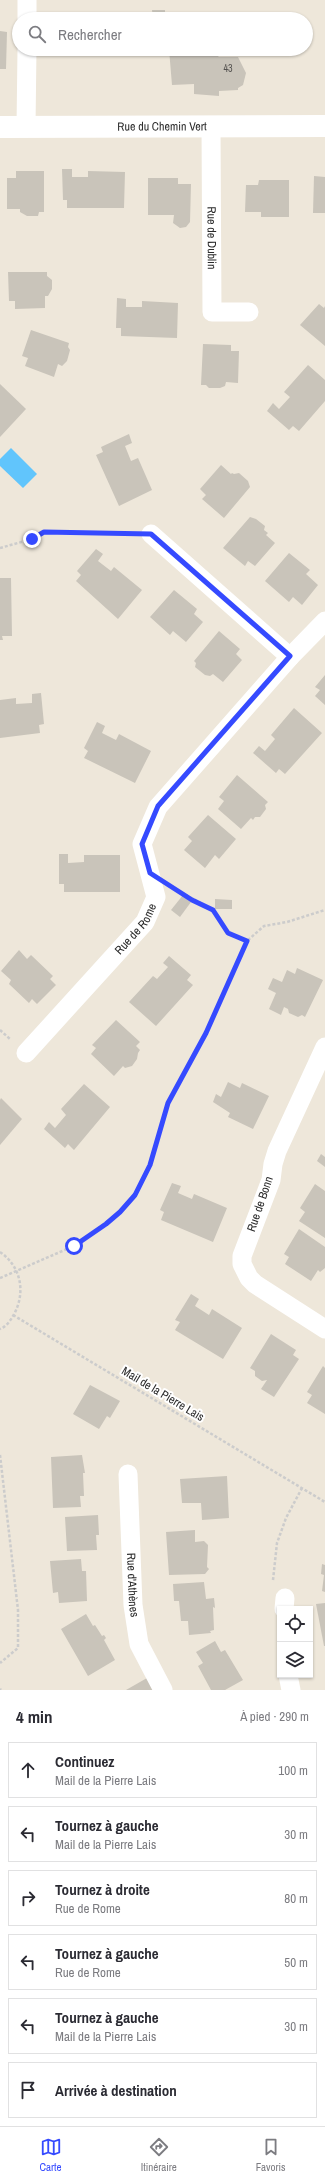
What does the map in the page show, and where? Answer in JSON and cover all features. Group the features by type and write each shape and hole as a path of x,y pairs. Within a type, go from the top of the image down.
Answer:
{"street":[{"path":"27,0 27,12"},
{"path":"26,127 27,56"},
{"name":"Rue de Dublin","path":"211,126 212,312 249,312"},
{"name":"Rue du Chemin Vert","path":"0,127 325,126"},
{"path":"151,534 290,656"},
{"name":"Rue de Rome","path":"26,1053 145,922 156,897 142,844 158,806 290,656 325,621"},
{"name":"Rue de Bonn","path":"325,1046 277,1151 270,1180 242,1256 245,1271 255,1284 325,1329"},
{"name":"Rue d'Athènes","path":"128,1474 133,1605 139,1644 163,1690"},
{"path":"289,1678 291,1690"}],"path":[{"path":"0,548 32,539 44,532 151,534"},
{"path":"150,873 192,900 213,910 228,933 247,941"},
{"path":"0,1278 74,1246 111,1220 135,1195 150,1165 168,1103 206,1033 247,941 264,926 287,922 325,910"},
{"path":"0,1252 8,1257 17,1271 21,1288 18,1307 14,1315 10,1321 0,1329"},
{"name":"Mail de la Pierre Lais","path":"14,1315 325,1502"},
{"path":"0,1456 18,1610 18,1648 0,1662"},
{"path":"284,1603 272,1584 278,1543 286,1518 302,1488"}],"water":[{"path":"11,448 37,474 23,488 0,466 0,459"}],"building":[{"path":"152,10 165,10 165,12 152,12"},
{"path":"0,31 7,32 6,69 0,69"},
{"path":"170,56 238,57 246,73 243,85 238,88 238,90 219,91 219,96 194,94 194,84 172,85"},
{"path":"62,169 72,169 72,177 88,177 88,171 125,172 124,208 67,208 67,200 63,200"},
{"path":"16,171 44,171 44,212 39,212 38,216 27,216 20,212 20,209 7,209 7,178 16,178"},
{"path":"314,176 325,177 325,213 313,213"},
{"path":"148,178 178,178 178,184 191,184 190,222 186,227 180,228 173,223 174,215 148,215"},
{"path":"259,180 289,180 289,217 261,217 261,212 245,212 246,185 258,185"},
{"path":"8,272 47,272 47,276 52,280 52,289 48,296 45,296 45,308 15,309 15,301 9,301"},
{"path":"117,298 126,299 126,307 142,307 142,301 178,303 177,338 121,336 121,328 116,328"},
{"path":"319,304 324,308 325,306 325,346 300,325"},
{"path":"31,330 69,343 68,347 70,350 67,361 62,366 58,364 54,377 25,366 28,358 22,356"},
{"path":"203,344 231,345 231,351 239,351 238,383 226,382 225,386 220,388 209,388 206,385 201,385"},
{"path":"308,365 325,380 325,401 299,431 293,426 289,430 267,411 273,403 279,409 290,397 284,392"},
{"path":"0,384 26,409 0,437"},
{"path":"129,434 132,443 125,446 131,461 138,458 152,490 119,506 96,455 103,452 101,447"},
{"path":"221,465 231,474 239,473 248,481 250,487 224,518 202,499 206,495 200,489"},
{"path":"250,517 256,519 265,526 264,530 268,533 266,535 275,543 255,566 248,561 245,566 223,548"},
{"path":"96,549 103,554 98,561 111,571 114,567 142,590 118,619 76,581 81,575 77,571"},
{"path":"289,553 310,570 306,574 318,585 302,605 293,597 289,602 265,581"},
{"path":"0,578 11,578 12,636 2,636 3,640 0,640"},
{"path":"174,590 197,609 194,614 203,622 186,642 173,631 170,635 150,617"},
{"path":"219,631 240,649 236,654 242,660 223,682 213,674 210,676 205,675 195,667 196,663 194,661"},
{"path":"325,675 325,705 315,696 320,690 315,687"},
{"path":"41,693 44,724 39,725 40,733 0,738 0,700 16,698 16,704 32,703 32,694"},
{"path":"294,708 322,733 285,774 279,769 276,773 253,753 259,746 265,751 275,739 271,735"},
{"path":"97,722 105,726 102,733 116,740 119,734 151,751 135,783 84,758 88,751 84,748"},
{"path":"237,775 268,802 265,805 266,809 260,817 255,817 253,820 251,818 241,829 218,809 224,801 219,797"},
{"path":"208,815 236,839 219,859 215,855 205,868 184,850 192,841 188,837"},
{"path":"59,854 68,854 68,863 84,862 84,855 120,855 120,892 64,892 64,884 59,884"},
{"path":"183,895 191,902 180,917 171,910"},
{"path":"215,899 232,900 232,909 215,909"},
{"path":"19,950 27,959 31,955 53,976 50,979 56,985 37,1004 32,999 29,1003 9,984 11,980 1,971"},
{"path":"169,956 191,975 187,980 193,985 156,1026 129,1002 153,976 157,979 168,967 163,963"},
{"path":"297,968 323,980 305,1017 302,1015 298,1017 289,1013 288,1009 284,1007 281,1015 269,1009 276,993 268,989 273,978 282,982 287,970 295,974"},
{"path":"116,1020 140,1042 136,1046 140,1050 137,1059 132,1066 125,1068 123,1066 114,1076 91,1054 96,1048 92,1045"},
{"path":"228,1082 240,1088 242,1083 269,1096 253,1129 228,1117 230,1113 213,1102 216,1094 221,1097"},
{"path":"84,1084 110,1107 74,1150 68,1144 65,1148 44,1129 49,1122 55,1128 66,1115 61,1109"},
{"path":"1,1098 22,1119 0,1145 0,1100"},
{"path":"321,1154 325,1157 325,1167 317,1161"},
{"path":"172,1183 181,1186 178,1193 192,1199 194,1194 227,1208 213,1242 161,1220 164,1212 160,1210"},
{"path":"315,1184 325,1191 325,1238 299,1221 305,1212 300,1208"},
{"path":"299,1229 325,1247 325,1268 320,1272 318,1270 311,1281 285,1264 289,1257 284,1254"},
{"path":"191,1294 199,1299 195,1306 209,1315 212,1309 242,1328 223,1359 175,1330 180,1322 175,1320"},
{"path":"271,1334 296,1350 293,1355 299,1359 274,1397 261,1389 267,1380 262,1381 255,1376 255,1371 250,1368"},
{"path":"323,1366 325,1368 325,1414 307,1403 312,1395 307,1392"},
{"path":"90,1385 120,1401 110,1418 107,1416 99,1429 73,1414"},
{"path":"82,1455 85,1473 83,1473 84,1496 80,1496 81,1507 53,1508 51,1457"},
{"path":"227,1476 229,1518 202,1520 201,1503 182,1503 180,1479"},
{"path":"98,1515 99,1535 96,1535 97,1550 67,1551 65,1517"},
{"path":"195,1530 195,1542 204,1541 208,1545 207,1567 209,1569 205,1574 169,1575 166,1532"},
{"path":"81,1559 82,1571 86,1571 87,1601 59,1603 58,1592 53,1593 50,1561"},
{"path":"322,1564 325,1565 325,1592 322,1591 324,1575 321,1574"},
{"path":"204,1582 206,1599 214,1598 214,1630 210,1631 211,1633 189,1635 188,1621 181,1621 179,1601 174,1601 173,1584"},
{"path":"325,1603 325,1646 324,1646 316,1604"},
{"path":"86,1614 93,1626 95,1625 102,1636 104,1635 106,1638 104,1640 115,1660 88,1676 61,1629"},
{"path":"215,1641 221,1652 225,1650 243,1680 225,1690 211,1690 198,1666 203,1663 196,1652"},
{"path":"147,1678 154,1690 126,1690"}],"route":[{"path":"32,539 44,532 151,534 290,656 158,806 142,844 150,873 192,900 213,910 228,933 247,941 206,1033 168,1103 157,1136 150,1165 135,1195 120,1212 106,1224 74,1246"}]}
